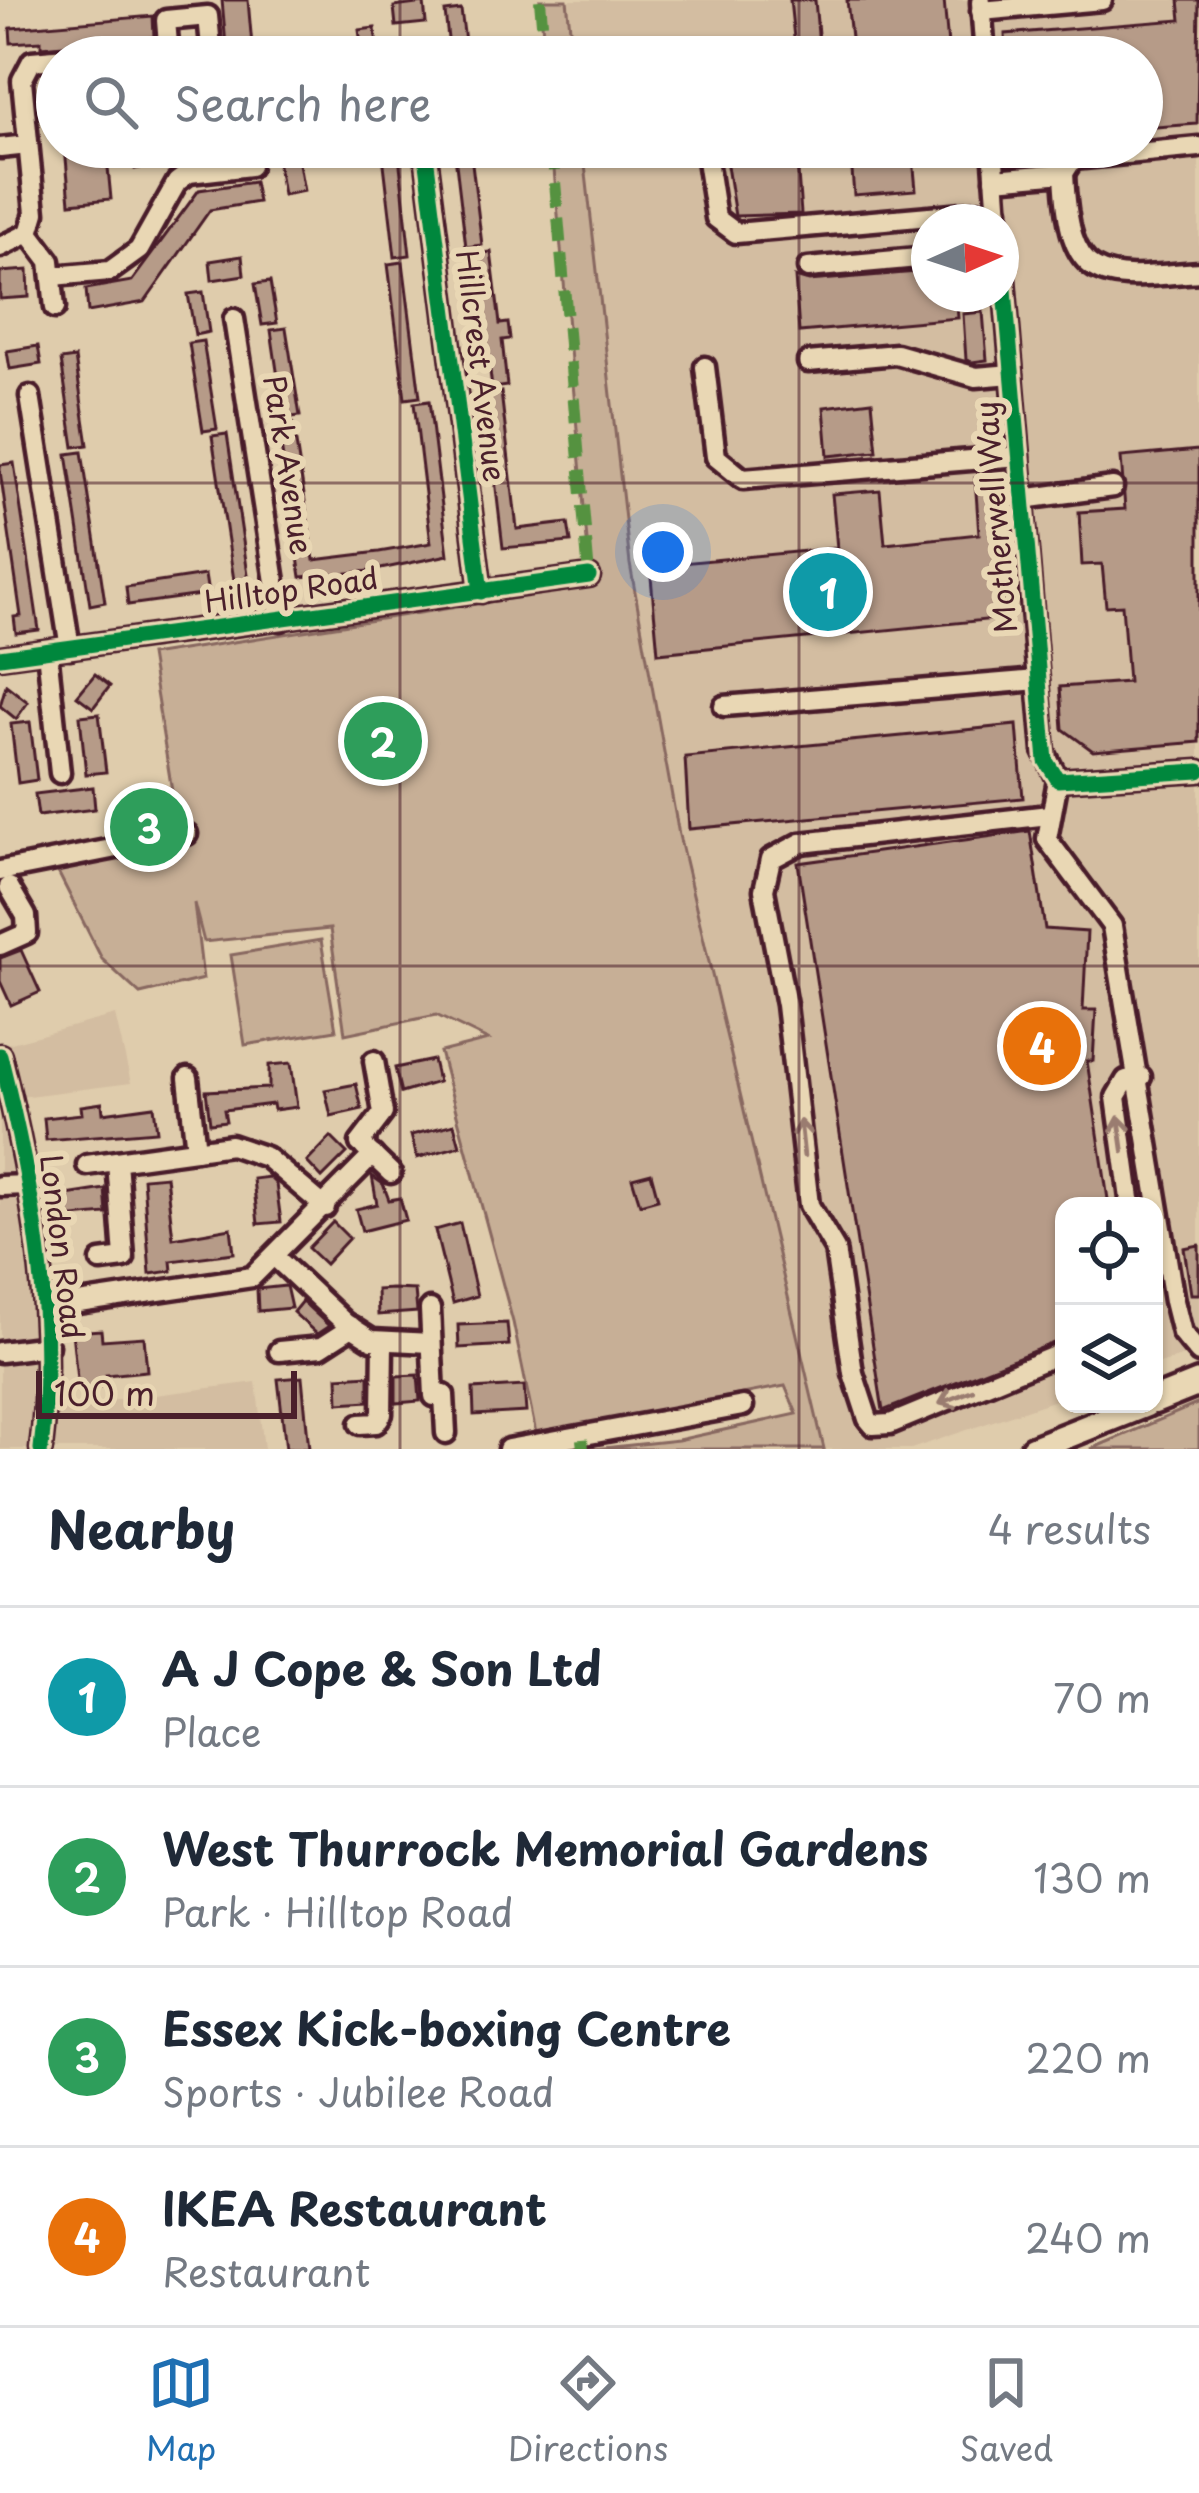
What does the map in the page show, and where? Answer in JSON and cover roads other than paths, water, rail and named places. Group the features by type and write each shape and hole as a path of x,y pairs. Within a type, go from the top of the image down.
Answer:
{"main road":[{"path":"1163,1397 1199,1383"},
{"path":"1033,1449 1123,1413"}],"street":[{"path":"983,36 981,5 1102,0"},
{"path":"167,36 166,20 208,16 210,36"},
{"path":"29,233 34,213 22,80 36,61"},
{"path":"0,148 28,146"},
{"path":"1163,150 1199,147"},
{"path":"53,276 110,271 139,250 177,182 189,173 233,168"},
{"name":"Hillcrest Avenue","path":"428,168 481,592"},
{"path":"708,168 716,218 736,233 911,222"},
{"path":"994,168 997,204"},
{"path":"1067,168 1066,223 1088,263 1114,277 1199,272"},
{"path":"995,178 1064,172"},
{"path":"0,247 29,233"},
{"path":"29,233 46,251 55,308"},
{"path":"808,268 911,259"},
{"name":"Motherwell Way","path":"1006,312 1044,751 1058,781"},
{"name":"Park Avenue","path":"234,319 281,620"},
{"path":"808,362 896,354 976,377 1012,374"},
{"path":"705,367 716,457 743,478 1018,456"},
{"path":"30,395 70,648"},
{"path":"1023,499 1113,488"},
{"name":"Hilltop Road","path":"0,657 589,576"},
{"path":"47,651 61,773"},
{"path":"724,706 1038,680"},
{"path":"1049,815 1058,781 1199,771"},
{"path":"1049,815 1061,829 1062,852 1112,926 1141,1077 1154,1197"},
{"path":"1049,815 784,847 771,859 764,890 786,1005 809,1204 835,1249 853,1373 868,1419 872,1424 890,1424 1055,1356"},
{"path":"0,945 27,933 26,916 4,879 187,834"},
{"name":"London Road","path":"0,1054 27,1185 49,1346 41,1449"},
{"path":"45,1309 252,1277 325,1207 382,1113 374,1061"},
{"path":"1130,1197 1116,1097 1126,1080 1141,1077"},
{"path":"188,1078 196,1150"},
{"path":"87,1165 231,1145 266,1156 325,1207"},
{"path":"362,1145 391,1172"},
{"path":"100,1261 124,1258 117,1161"},
{"path":"0,1186 27,1185"},
{"path":"276,1258 352,1327 383,1342 431,1343"},
{"path":"1163,1266 1182,1333 1199,1353"},
{"path":"1163,1306 1174,1301"},
{"path":"430,1309 434,1396 444,1395 446,1433"},
{"path":"279,1351 321,1347 352,1327"},
{"path":"360,1424 376,1423 382,1414 383,1342"},
{"path":"0,1352 49,1346"},
{"path":"508,1449 743,1406"}],"place":[{"name":"A J Cope & Son Ltd","path":"828,592"},
{"name":"West Thurrock Memorial Gardens","path":"383,741"},
{"name":"Essex Kick-boxing Centre","path":"149,827"},
{"name":"IKEA Restaurant","path":"1042,1046"}]}
